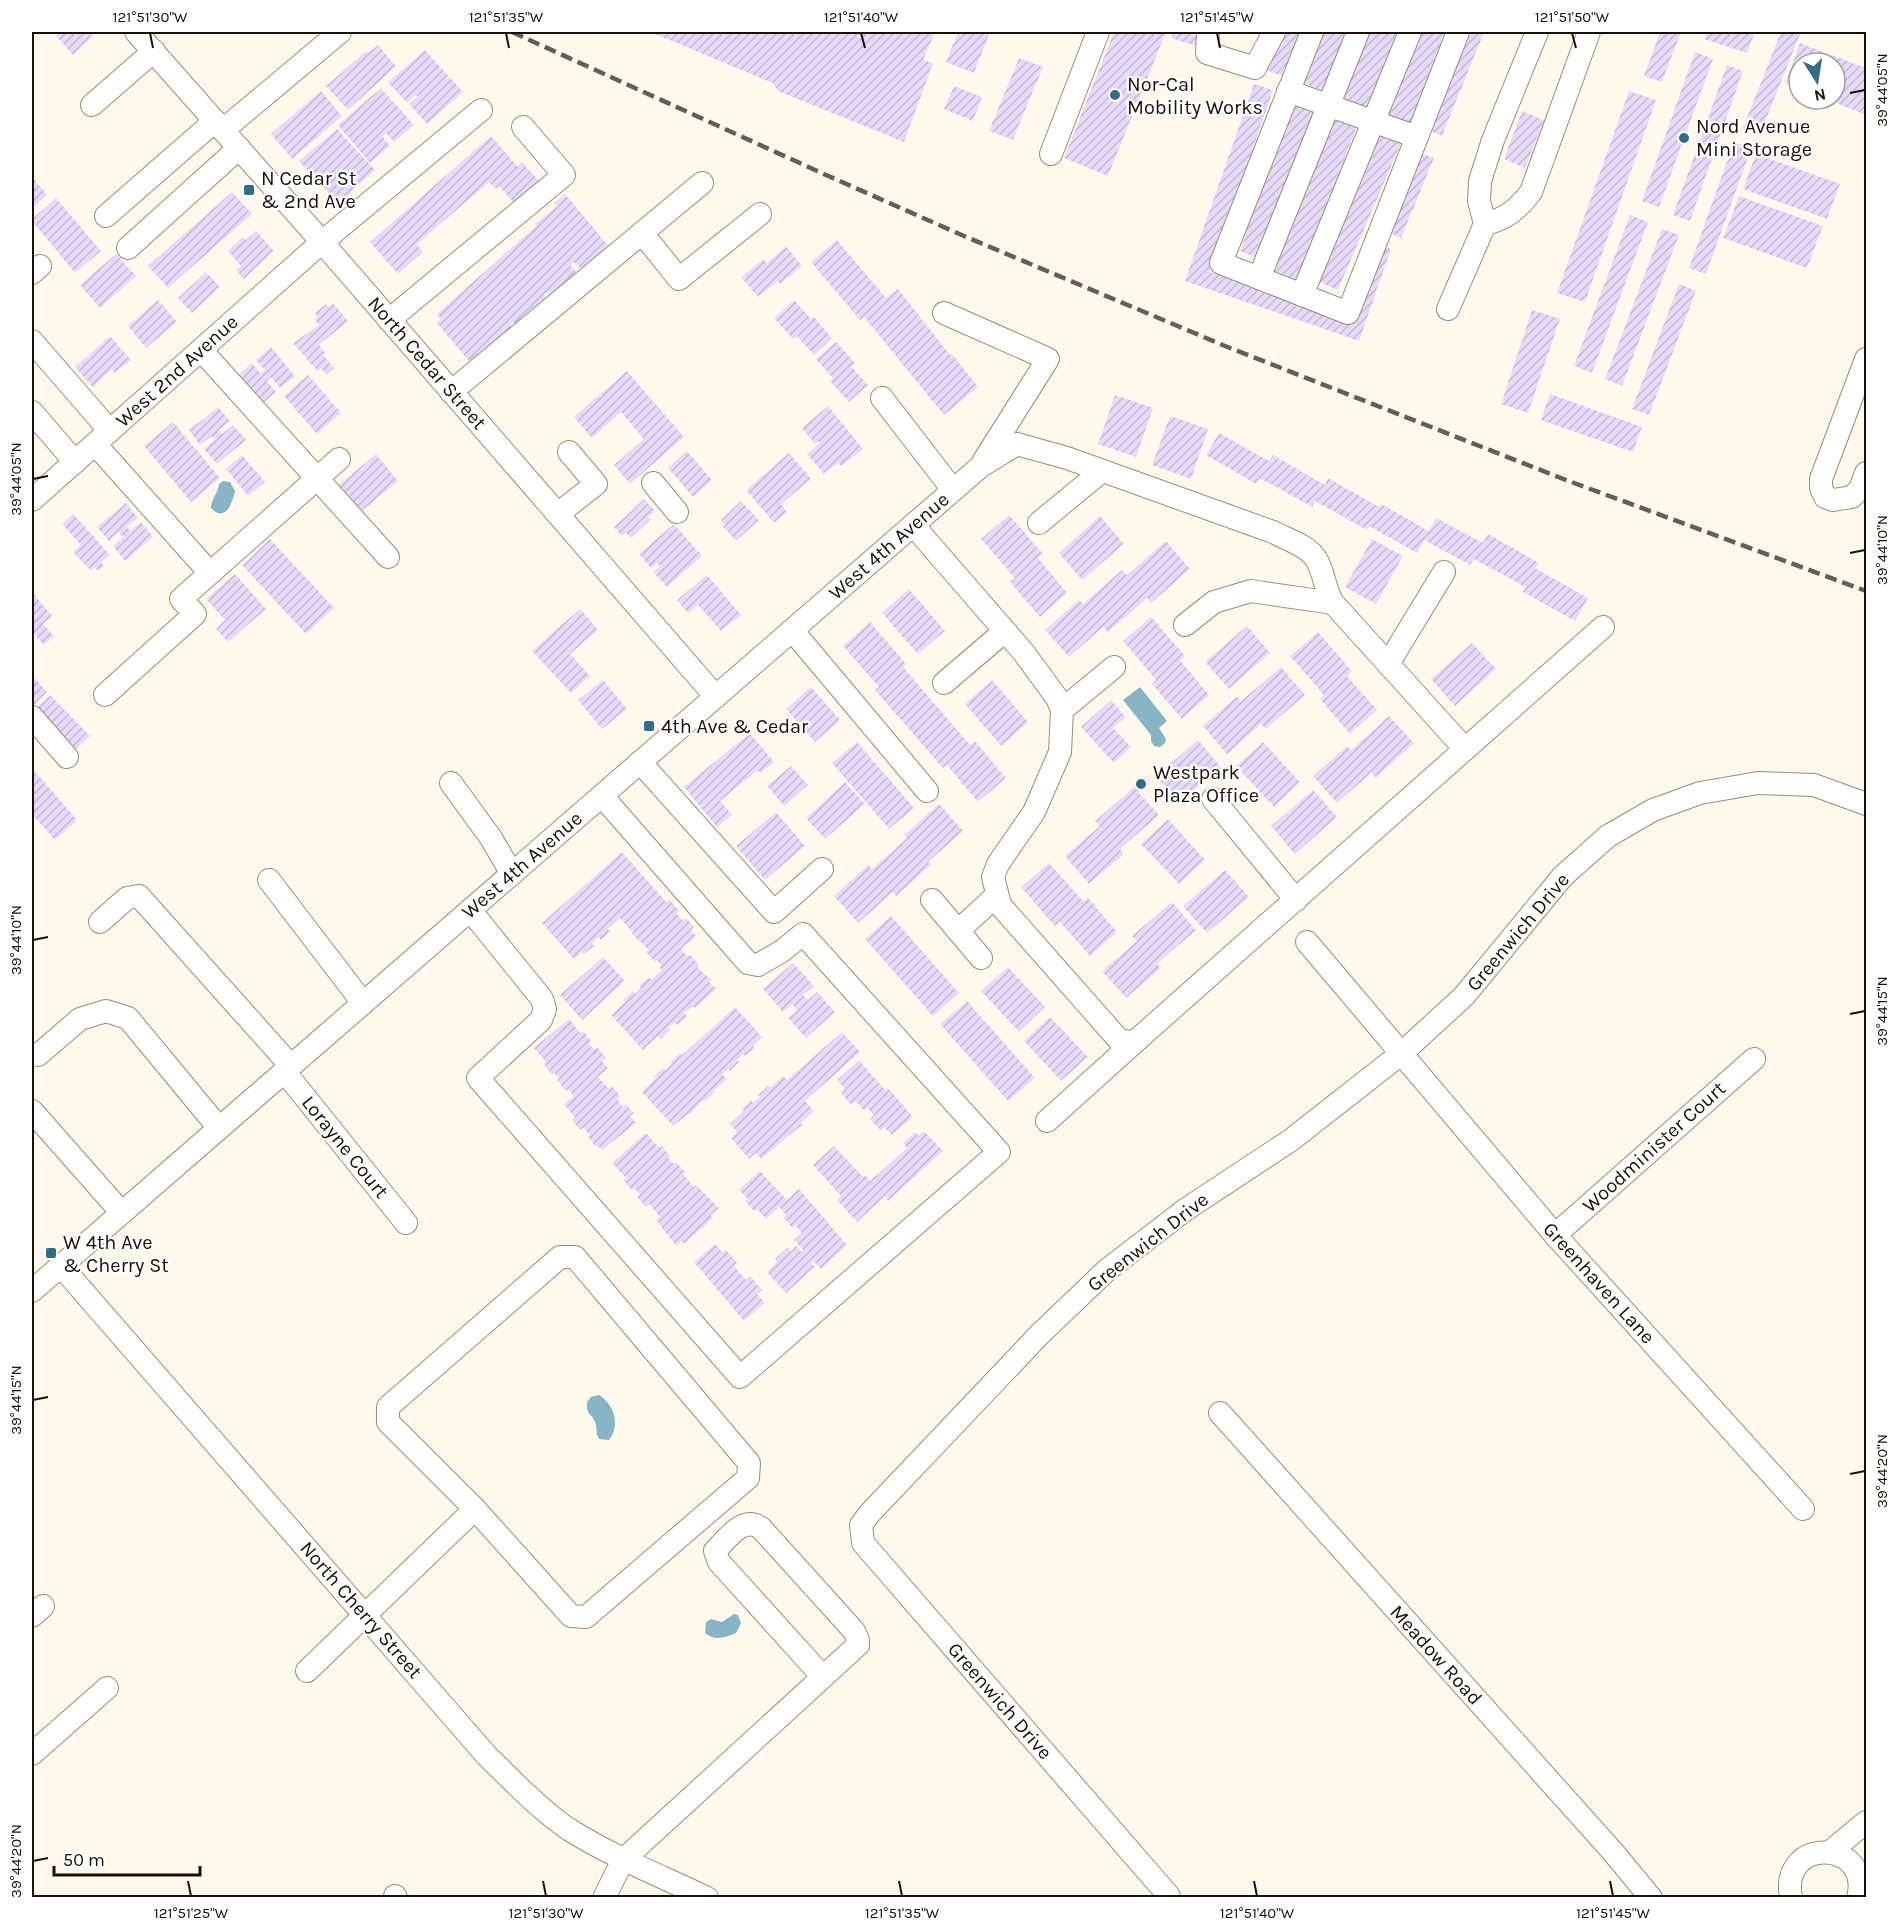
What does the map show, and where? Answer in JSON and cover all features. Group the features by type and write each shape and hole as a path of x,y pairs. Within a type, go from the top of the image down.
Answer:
{"street":[{"name":"North Cedar Street","path":"136,32 322,242 716,697"},
{"path":"1051,154 1098,32"},
{"path":"1208,32 1207,53 1255,68 1274,32"},
{"path":"1312,32 1221,264 1348,313 1458,32"},
{"path":"1259,278 1358,32"},
{"path":"1302,295 1410,32"},
{"path":"1448,309 1485,224 1479,201 1480,181 1493,140 1537,32"},
{"path":"1485,224 1500,221 1519,207 1531,192 1589,32"},
{"path":"106,216 219,125 340,33"},
{"path":"92,105 154,51"},
{"path":"1288,91 1416,137"},
{"name":"West 2nd Avenue","path":"32,500 322,242 481,110"},
{"path":"389,320 564,175 523,127"},
{"path":"128,248 239,148"},
{"path":"451,392 702,183"},
{"path":"642,233 679,279 760,214"},
{"path":"945,313 1048,359 981,466"},
{"path":"32,341 102,437 210,573"},
{"path":"201,350 388,557"},
{"path":"1866,359 1821,479 1821,488 1826,497 1833,500 1852,497 1860,489 1866,473"},
{"path":"882,398 953,490"},
{"path":"32,412 75,462"},
{"name":"West 4th Avenue","path":"32,1291 981,466 1017,444 1102,471"},
{"path":"558,514 596,484 569,452"},
{"path":"105,694 195,614 181,599 339,459"},
{"path":"1039,524 1102,471 1273,532 1303,548 1316,558 1326,592 1333,603 1465,749"},
{"path":"653,483 677,512"},
{"path":"913,525 1005,631 1046,682 1062,710 1060,752 1034,812 998,864 993,877 1000,904 1119,1040 1131,1042 1138,1039"},
{"path":"1388,664 1444,573"},
{"path":"1185,625 1214,602 1251,591 1333,603"},
{"path":"1047,1121 1603,627"},
{"path":"792,630 927,791"},
{"path":"944,683 1005,631"},
{"path":"1062,710 1114,667"},
{"path":"32,717 67,757"},
{"path":"640,762 774,912 822,869"},
{"path":"451,783 491,838 512,874"},
{"name":"Greenwich Drive","path":"1167,1898 1168,1896 863,1543 861,1526 878,1505 1040,1334 1107,1270 1185,1210 1290,1140 1402,1053 1464,996 1563,876 1608,836 1653,810 1700,793 1758,783 1814,786 1866,804"},
{"path":"470,910 542,999 544,1009 541,1020 478,1078 740,1377 999,1152 803,934 782,951 758,965 748,963 602,796"},
{"path":"1213,799 1296,900"},
{"path":"269,880 363,1003"},
{"path":"958,931 997,895"},
{"name":"Lorayne Court","path":"100,922 127,898 139,896 288,1068 406,1223"},
{"path":"932,900 981,958"},
{"name":"Greenhaven Lane","path":"1307,942 1555,1235 1803,1509"},
{"path":"38,1055 80,1019 106,1011 128,1018 219,1128"},
{"name":"Woodminister Court","path":"1555,1235 1754,1059"},
{"path":"32,1111 122,1213"},
{"path":"560,1257 575,1257 749,1463 748,1478 586,1617 571,1616 475,1509 388,1422 388,1407 560,1257"},
{"name":"North Cherry Street","path":"61,1266 487,1756 524,1792 569,1829 623,1860 707,1898"},
{"name":"Meadow Road","path":"1220,1413 1651,1898"},
{"path":"307,1671 475,1509"},
{"path":"604,1898 623,1860 858,1645 854,1631 760,1528 748,1523 742,1525 716,1551 719,1562 823,1677"},
{"path":"32,1754 107,1688"},
{"path":"1830,1852 1866,1822"},
{"path":"1791,1897 1790,1880 1798,1864 1813,1853 1830,1852 1850,1862 1861,1863 1858,1898"}],"water":[{"path":"223,481 230,482 235,491 230,506 220,514 211,508 219,484"},
{"path":"1140,687 1167,721 1159,728 1166,739 1160,747 1154,746 1151,735 1123,700"},
{"path":"599,1395 609,1404 614,1415 615,1428 609,1440 599,1439 595,1422 587,1410 587,1402 591,1397"},
{"path":"734,1614 738,1615 741,1623 736,1633 720,1638 705,1633 706,1622 711,1619 722,1622"}],"building":[{"path":"61,32 90,32 93,36 73,55 56,36"},
{"path":"650,32 935,32 923,60 933,63 904,142 778,91 773,83"},
{"path":"958,32 990,32 974,73 946,62"},
{"name":"Nor-Cal Mobility Works","path":"1114,32 1166,32 1108,176 1064,158"},
{"path":"1173,32 1184,32 1199,37 1196,46 1171,38"},
{"path":"1281,32 1303,32 1285,77 1266,70"},
{"path":"1320,32 1350,32 1327,92 1301,82"},
{"path":"1369,32 1398,32 1370,109 1344,100"},
{"path":"1416,32 1445,32 1410,127 1385,118"},
{"path":"1464,32 1484,32 1442,136 1425,129"},
{"path":"1660,32 1681,32 1662,82 1644,76"},
{"path":"1707,32 1755,32 1747,53 1704,39"},
{"path":"1781,32 1801,32 1793,51 1787,51 1787,67 1760,134 1743,128"},
{"path":"1800,43 1821,51 1797,51"},
{"path":"378,45 396,66 348,110 326,86 366,51 368,53"},
{"path":"425,50 463,92 427,124 409,104 418,97 416,95 407,103 388,82"},
{"path":"1695,52 1713,59 1659,207 1642,201"},
{"path":"1019,58 1043,67 1013,140 989,131"},
{"path":"1847,61 1866,68 1866,115 1847,107"},
{"path":"1727,65 1743,71 1690,221 1673,215"},
{"path":"1254,84 1273,90 1210,272 1352,320 1378,244 1391,249 1359,341 1185,281"},
{"path":"954,86 982,97 973,121 944,109"},
{"path":"381,88 414,125 394,142 386,133 382,136 390,146 370,163 338,125"},
{"path":"321,91 342,116 292,159 271,134"},
{"path":"1629,91 1656,100 1585,302 1557,293"},
{"path":"1290,98 1316,108 1261,259 1240,251 1246,234 1241,232"},
{"path":"1522,111 1544,120 1525,168 1504,159"},
{"path":"1332,116 1357,125 1299,283 1273,274"},
{"path":"337,129 375,170 338,204 320,183 329,176 326,172 317,181 299,161"},
{"path":"1378,134 1401,143 1338,290 1315,280"},
{"path":"491,136 518,167 522,162 540,182 515,204 499,186 496,189 489,182 417,244 423,252 398,274 370,242"},
{"path":"1734,142 1751,149 1706,274 1689,268"},
{"path":"1419,152 1434,158 1401,238 1386,231"},
{"path":"1756,154 1840,184 1827,219 1743,189"},
{"path":"32,177 47,195 32,208"},
{"path":"232,192 252,214 168,288 148,266"},
{"path":"565,194 611,249 584,271 574,262 570,265 577,277 553,299 547,292 544,295 550,301 518,329 513,322 510,325 516,330 474,367 437,323 441,319 437,314 536,226 535,224 557,206 554,203"},
{"path":"1739,196 1823,226 1807,268 1723,238"},
{"path":"56,198 101,251 75,273 32,221"},
{"path":"1630,215 1648,222 1592,373 1574,366"},
{"path":"1662,229 1679,235 1622,386 1605,379"},
{"path":"256,231 274,251 244,279 236,270 241,266 228,251 243,237 246,240"},
{"path":"837,240 886,298 898,289 978,387 944,415 864,317 860,320 811,262"},
{"path":"786,246 802,266 780,284 778,281 758,297 741,277 763,259 767,263"},
{"path":"116,254 136,276 100,308 80,285"},
{"path":"206,272 220,287 192,313 178,298"},
{"path":"1679,284 1696,291 1649,415 1632,409"},
{"path":"158,300 177,322 146,348 128,326"},
{"path":"794,300 811,319 814,317 832,338 814,355 797,336 793,339 774,318"},
{"path":"333,303 348,321 319,345 326,354 323,355 334,368 326,375 321,368 318,371 293,343 319,325 314,319 318,317 315,313 326,304 328,307"},
{"path":"1532,310 1560,319 1528,413 1501,404"},
{"path":"110,336 131,360 115,373 112,369 93,387 75,367"},
{"path":"836,342 855,363 851,366 868,385 849,402 830,381 833,378 816,359"},
{"path":"271,347 295,376 280,388 271,377 267,381 276,392 262,404 237,376 252,363 261,374 265,370 256,360"},
{"path":"627,371 684,437 630,484 614,465 644,439 621,412 592,438 574,417"},
{"path":"308,375 341,413 317,434 284,396"},
{"path":"1550,394 1642,427 1633,452 1541,420"},
{"path":"1115,395 1153,408 1136,457 1098,444"},
{"path":"828,406 863,449 841,466 838,463 824,474 807,454 820,443 818,441 815,444 802,428"},
{"path":"218,407 230,421 219,430 222,434 233,425 246,440 217,464 204,449 215,440 212,436 200,445 189,430"},
{"path":"1170,416 1208,429 1191,479 1152,465"},
{"path":"173,422 220,478 191,502 144,446"},
{"path":"1219,433 1269,461 1273,455 1325,485 1328,478 1379,507 1381,504 1429,531 1436,518 1483,543 1488,534 1539,563 1535,568 1588,598 1575,621 1523,592 1525,587 1474,559 1470,565 1424,540 1417,553 1369,526 1367,530 1315,501 1312,507 1260,478 1256,484 1206,455"},
{"path":"687,451 712,480 693,497 668,468"},
{"path":"789,453 811,479 781,504 787,512 774,523 746,490"},
{"path":"376,454 398,481 362,511 339,485"},
{"path":"242,455 265,482 248,496 226,469"},
{"path":"644,499 655,511 648,517 650,520 631,538 626,533 622,536 614,527"},
{"path":"741,501 759,520 736,541 723,527 725,524 721,520"},
{"path":"126,503 138,518 127,526 130,531 141,522 153,537 125,561 113,546 123,537 119,532 109,541 97,527"},
{"path":"73,514 110,555 101,562 104,566 98,571 95,567 91,571 73,552 81,545 62,524"},
{"path":"1009,515 1043,554 1038,558 1067,593 1040,617 1010,582 1015,578 981,539"},
{"path":"1100,516 1124,544 1082,580 1059,553"},
{"path":"674,524 702,556 667,587 653,572 660,566 657,563 651,568 639,554"},
{"path":"270,539 334,608 306,634 242,565"},
{"path":"1372,539 1403,556 1376,604 1345,587"},
{"path":"1166,541 1190,569 1151,603 1147,598 1108,632 1103,627 1069,657 1045,630 1079,600 1083,604 1122,570 1127,575"},
{"path":"235,574 266,609 228,642 216,629 225,620 206,599"},
{"path":"707,575 741,615 721,631 698,605 688,613 677,600"},
{"path":"909,589 945,631 918,654 882,613"},
{"path":"32,592 52,616 43,624 54,636 44,645 32,634"},
{"path":"580,609 598,630 570,654 590,676 571,693 532,651"},
{"path":"1151,617 1185,656 1180,660 1209,695 1182,719 1152,684 1156,680 1123,641"},
{"path":"870,622 906,664 903,667 970,745 975,741 1006,778 978,802 947,765 943,768 875,690 879,687 843,646"},
{"path":"1247,626 1270,653 1229,689 1205,662"},
{"path":"1318,632 1352,671 1347,676 1377,710 1350,734 1320,699 1324,695 1290,656"},
{"path":"1472,643 1496,669 1455,706 1431,679"},
{"path":"1281,667 1305,695 1266,729 1261,724 1227,754 1203,726 1237,696 1241,701"},
{"path":"32,675 47,692 32,707"},
{"path":"603,680 627,709 602,729 578,700"},
{"path":"992,680 1028,722 1001,746 965,704"},
{"path":"811,687 840,720 815,742 786,709"},
{"path":"50,695 90,736 72,753 33,711"},
{"path":"1111,700 1126,717 1113,728 1131,747 1114,763 1081,727"},
{"path":"1389,716 1414,743 1376,778 1371,773 1337,803 1313,776 1347,746 1351,750"},
{"path":"750,733 774,762 760,773 758,770 720,801 732,815 717,827 684,787"},
{"path":"1198,740 1221,767 1179,803 1156,776"},
{"path":"857,742 914,808 889,829 832,763"},
{"path":"1263,742 1300,782 1274,807 1236,766"},
{"path":"791,766 808,785 784,806 767,786"},
{"path":"32,768 77,820 55,840 32,814"},
{"path":"1144,776 1150,783 1139,793 1159,815 1120,849 1124,854 1089,884 1065,856 1100,826 1095,821"},
{"path":"845,782 865,804 825,839 806,818"},
{"path":"1313,790 1337,817 1295,854 1271,826"},
{"path":"939,804 963,831 928,862 931,865 896,896 893,892 858,923 834,896 868,865 872,869 907,838 904,835"},
{"path":"776,812 805,846 765,880 736,846"},
{"path":"1168,819 1205,860 1179,884 1141,844"},
{"path":"622,852 666,902 669,899 679,911 676,913 683,921 686,918 694,927 691,930 696,936 681,949 699,965 697,967 711,980 709,982 716,989 695,1008 693,1006 684,1013 687,1016 677,1025 675,1022 668,1028 670,1030 661,1039 658,1036 643,1050 611,1015 633,991 635,994 641,988 639,986 649,977 651,980 662,970 659,967 662,965 657,960 655,962 646,952 649,950 632,934 620,918 608,929 610,932 601,940 599,937 592,943 594,946 574,959 542,923"},
{"path":"1049,863 1083,901 1088,898 1117,932 1090,956 1060,922 1055,926 1021,887"},
{"path":"1225,870 1249,897 1207,933 1183,906"},
{"path":"1172,902 1196,930 1157,964 1161,968 1126,998 1102,971 1137,941 1132,936"},
{"path":"891,916 959,993 933,1016 865,939"},
{"path":"603,957 625,981 582,1020 560,995"},
{"path":"793,963 814,986 803,995 808,1000 817,992 835,1012 806,1038 788,1018 797,1010 792,1004 783,1012 763,989"},
{"path":"1008,967 1045,1007 1019,1032 981,991"},
{"path":"967,1001 1035,1078 1008,1101 940,1024"},
{"path":"735,1007 762,1037 753,1046 755,1048 745,1056 743,1054 730,1071 728,1069 722,1074 727,1079 713,1091 715,1092 673,1126 642,1092 656,1078 654,1076 663,1068 666,1070 672,1064 670,1062 680,1053 682,1055"},
{"path":"1050,1017 1088,1057 1061,1081 1024,1041"},
{"path":"569,1019 580,1033 583,1031 591,1041 589,1044 594,1050 597,1047 606,1058 602,1061 608,1068 598,1077 609,1089 612,1086 620,1096 617,1099 623,1107 626,1104 634,1113 630,1116 636,1123 602,1150 597,1145 595,1146 588,1137 590,1135 583,1128 580,1130 572,1120 575,1118 564,1104 574,1096 568,1089 566,1091 554,1073 552,1075 544,1064 546,1062 534,1048"},
{"path":"842,1032 860,1052 805,1101 814,1111 801,1123 802,1125 761,1159 756,1153 749,1159 731,1138 737,1132 730,1124 744,1111 742,1109 751,1100 753,1103 760,1097 758,1095 768,1086 770,1088 783,1076 787,1080"},
{"path":"859,1060 913,1117 892,1135 884,1127 881,1131 870,1119 874,1115 867,1108 864,1111 856,1101 851,1105 841,1093 845,1089 837,1080"},
{"path":"924,1131 943,1151 888,1201 885,1196 857,1222 837,1200 841,1196 813,1165 834,1146 863,1177 865,1175 870,1181 907,1148 903,1143 915,1132 918,1136"},
{"path":"646,1133 659,1148 662,1146 670,1156 668,1158 674,1164 676,1162 685,1172 683,1174 694,1187 696,1185 719,1208 711,1215 713,1218 684,1244 682,1241 676,1246 656,1220 660,1217 649,1204 646,1207 637,1197 640,1194 634,1188 632,1190 623,1180 626,1178 612,1163"},
{"path":"760,1171 787,1200 799,1189 847,1245 821,1269 813,1261 811,1263 815,1267 786,1293 767,1272 777,1262 775,1259 788,1247 791,1251 796,1246 802,1252 803,1250 794,1240 802,1233 795,1225 792,1228 783,1217 786,1215 779,1207 766,1219 745,1201 748,1199 739,1190"},
{"path":"715,1244 722,1252 726,1250 737,1263 734,1266 746,1280 750,1276 762,1290 757,1294 765,1303 744,1321 694,1262"}],"railway":[{"path":"512,32 964,236 1225,346 1566,480 1866,591"}],"place":[{"name":"Nor-Cal Mobility Works","path":"1115,95"},
{"name":"Nord Avenue Mini Storage","path":"1684,138"},
{"name":"N Cedar St & 2nd Ave","path":"249,190"},
{"name":"4th Ave & Cedar","path":"649,726"},
{"name":"Westpark Plaza Office","path":"1141,784"},
{"name":"W 4th Ave & Cherry St","path":"51,1253"}]}
